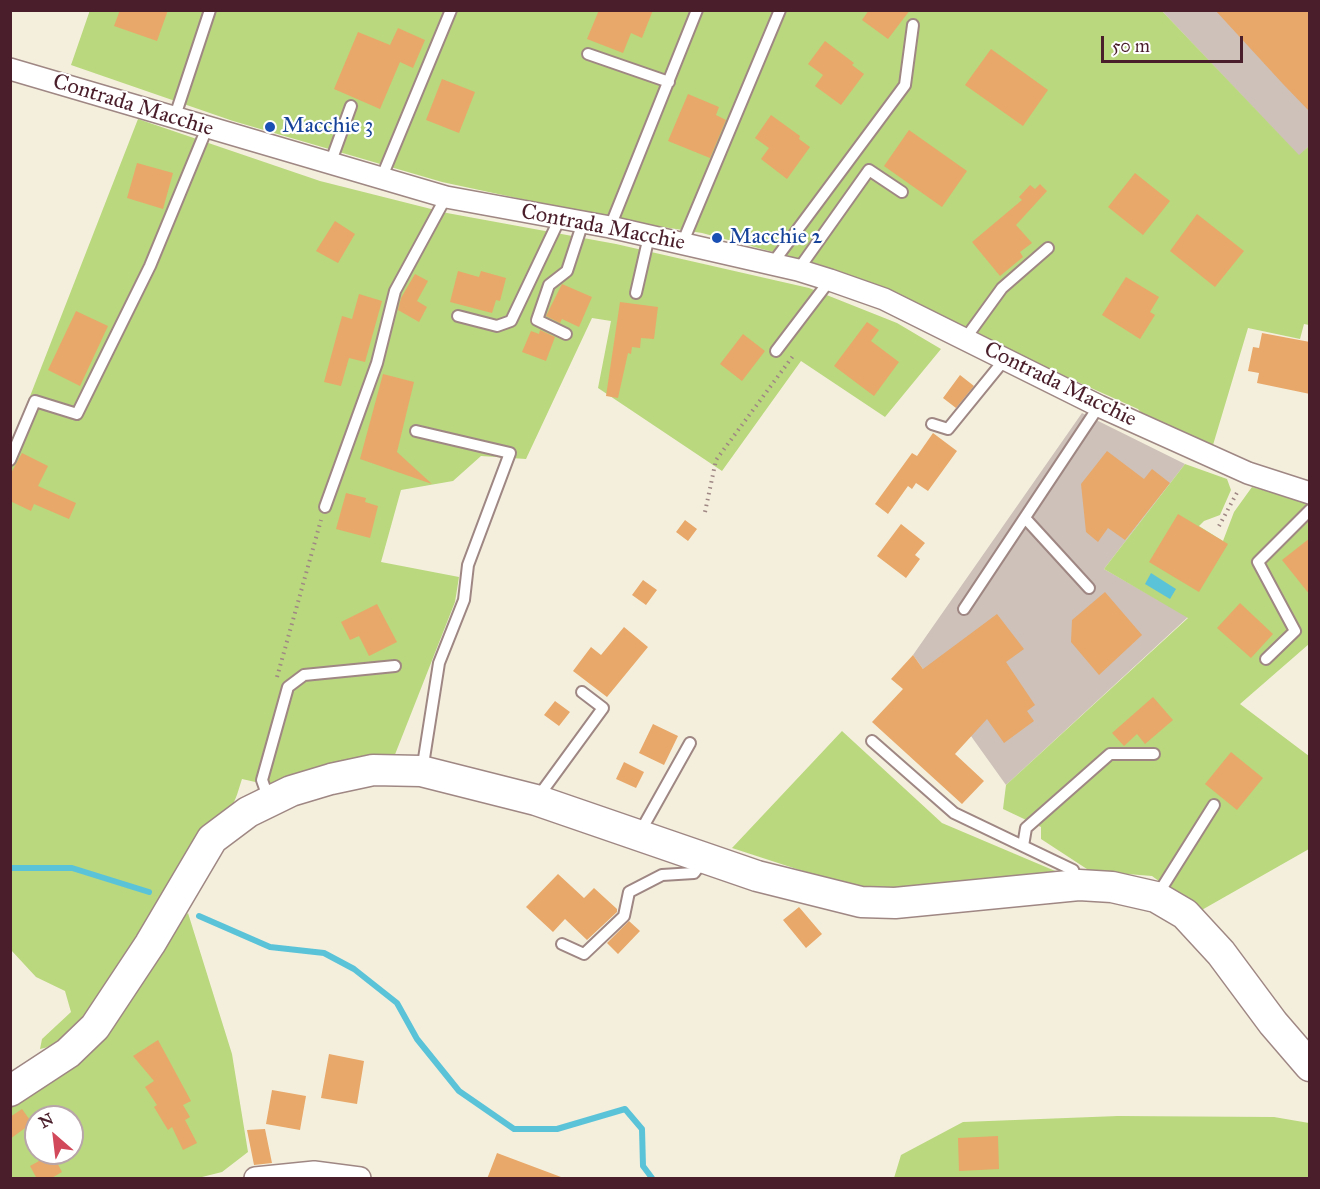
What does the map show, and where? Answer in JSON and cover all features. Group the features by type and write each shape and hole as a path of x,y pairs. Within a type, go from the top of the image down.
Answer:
{"main road":[{"path":"10,1091 68,1053 94,1027 150,944 212,839 248,812 291,791 341,776 373,770 422,771 536,800 757,876 861,902 895,903 1079,885 1112,887 1156,897 1185,914 1221,953 1308,1064"}],"street":[{"name":"Contrada Macchie","path":"10,69 446,197 610,227 798,270 830,280 884,298 1099,406 1248,473 1310,493"},
{"path":"255,1179 314,1172 360,1179"}],"lane":[{"path":"174,118 210,10"},
{"path":"381,179 451,10"},
{"path":"610,227 697,10"},
{"path":"682,244 780,10"},
{"path":"772,264 905,85 913,25"},
{"path":"588,54 669,82"},
{"path":"330,164 351,106"},
{"path":"10,460 35,401 77,414 150,266 207,128"},
{"path":"798,270 869,170 902,192"},
{"path":"325,507 377,363 395,291 446,197"},
{"path":"458,316 497,326 511,321 560,218"},
{"path":"566,334 537,320 549,285 567,271 583,222"},
{"path":"636,293 650,236"},
{"path":"965,339 1002,288 1048,248"},
{"path":"776,351 830,280"},
{"path":"932,424 948,429 1005,359"},
{"path":"964,609 1099,406"},
{"path":"416,431 510,453 468,565 464,600 439,663 422,771"},
{"path":"1266,659 1295,631 1258,562 1310,510"},
{"path":"1025,518 1089,588"},
{"path":"269,801 262,780 288,687 304,675 395,666"},
{"path":"536,800 603,708 582,692"},
{"path":"872,741 954,813 1073,870 1079,885"},
{"path":"639,835 690,743"},
{"path":"1023,846 1026,828 1110,754 1154,754"},
{"path":"1156,897 1214,806"},
{"path":"562,944 584,954 624,915 629,892 662,875 694,873 705,858"}],"path":[{"path":"705,512 716,460 798,350"},
{"path":"1219,526 1248,473"},
{"path":"274,687 325,507"}],"shaded area":[{"path":"1162,11 1309,11 1309,146 1299,156"},
{"path":"1082,413 1185,464 1104,569 1188,617 1006,785 913,655"}],"green space":[{"path":"90,10 1162,11 1299,155 1309,146 1309,325 1304,324 1300,339 1248,328 1213,445 1147,419 1138,409 1004,349 904,298 818,264 702,233 624,221 442,182 233,121 71,65"},
{"path":"138,119 320,181 447,213 616,244 809,288 897,323 941,349 885,417 801,361 722,471 598,388 611,321 592,318 526,459 481,456 453,481 401,490 381,562 459,577 455,602 394,757 273,786 242,779 230,809 201,831 186,853 129,954 107,988 85,1017 62,1039 40,1049 42,1039 71,1012 65,991 36,977 11,950 11,445"},
{"path":"1185,464 1227,479 1231,490 1220,515 1204,521 1199,526 1223,541 1234,512 1252,487 1309,503 1309,644 1240,704 1309,756 1309,849 1200,911 1152,876 1090,871 1041,839 1041,827 1003,809 1006,785 1188,618 1104,569"},
{"path":"842,731 942,823 1067,876 929,889 855,888 732,848"},
{"path":"188,913 232,1054 248,1152 222,1172 198,1178 11,1178 11,1107 63,1072 169,930"},
{"path":"1118,1116 1274,1117 1309,1123 1309,1178 894,1178 901,1155 963,1122"}],"water":[{"path":"1151,573 1176,589 1170,599 1145,584"}],"building":[{"path":"120,10 168,10 157,41 114,26"},
{"path":"599,10 653,10 642,38 631,33 623,53 587,39"},
{"path":"869,10 910,10 888,39 862,20"},
{"path":"1215,10 1310,10 1310,112 1283,84"},
{"path":"398,28 425,40 413,68 400,62 380,109 334,89 358,32 390,45"},
{"path":"825,41 854,63 852,65 864,74 841,105 815,86 823,75 808,64"},
{"path":"991,49 1048,90 1023,126 965,85"},
{"path":"442,79 475,92 459,133 426,120"},
{"path":"688,94 719,107 716,115 726,120 710,158 668,141"},
{"path":"771,115 800,136 799,139 810,147 787,179 761,159 769,148 755,138"},
{"path":"909,130 967,171 942,207 884,166"},
{"path":"137,163 173,173 163,209 127,198"},
{"path":"1135,173 1170,201 1143,235 1108,207"},
{"path":"1040,184 1047,191 1016,225 1032,243 1020,252 1023,257 1000,276 972,242 1022,200 1019,197 1030,185 1035,189"},
{"path":"1197,214 1244,251 1215,287 1170,251"},
{"path":"335,221 355,234 338,263 316,251"},
{"path":"458,271 479,277 481,271 506,278 500,301 496,300 492,313 450,302"},
{"path":"415,274 428,281 417,301 427,307 419,322 398,310 401,298"},
{"path":"1126,277 1159,297 1150,312 1155,315 1140,339 1102,315"},
{"path":"562,284 592,297 579,327 562,319 560,323 546,316"},
{"path":"359,294 382,301 365,362 349,358 341,386 324,382 342,316 352,319"},
{"path":"620,302 658,307 654,339 641,338 640,348 632,347 631,354 628,353 618,398 606,396"},
{"path":"76,311 108,326 80,386 48,370"},
{"path":"867,322 879,330 871,341 899,362 874,396 834,366"},
{"path":"540,330 555,337 546,361 522,352 531,331 539,334"},
{"path":"1262,333 1310,342 1310,394 1257,383 1259,373 1248,371 1253,347 1259,348"},
{"path":"743,334 765,351 742,381 720,364"},
{"path":"383,374 414,382 397,452 432,484 360,459"},
{"path":"960,375 974,386 956,408 943,398"},
{"path":"933,433 957,451 928,491 916,483 912,489 908,486 888,514 875,504 912,453 917,456"},
{"path":"1107,451 1144,479 1152,469 1170,483 1125,540 1108,528 1098,542 1086,532 1081,484"},
{"path":"22,453 48,466 38,486 76,503 69,519 34,504 31,511 10,501 10,475"},
{"path":"346,493 366,498 365,502 378,506 370,538 336,529"},
{"path":"1178,514 1228,544 1199,592 1149,562"},
{"path":"685,520 697,529 688,541 676,532"},
{"path":"901,524 925,543 915,555 920,559 906,578 877,556"},
{"path":"1310,538 1310,595 1282,560"},
{"path":"643,580 657,590 646,605 632,595"},
{"path":"1105,592 1142,635 1099,675 1071,642 1072,620"},
{"path":"1240,603 1273,634 1251,658 1217,628"},
{"path":"377,604 397,642 369,656 359,636 350,640 341,622"},
{"path":"997,614 1024,649 1006,662 1035,705 1027,711 1034,721 1004,743 987,719 955,754 984,781 962,804 872,722 903,689 891,679 913,655 923,669"},
{"path":"624,627 648,647 607,697 573,671 591,647 601,655"},
{"path":"1153,697 1173,720 1145,744 1137,734 1124,746 1112,733"},
{"path":"555,701 570,712 559,726 544,715"},
{"path":"653,724 678,736 664,765 639,753"},
{"path":"1231,752 1263,778 1237,810 1205,784"},
{"path":"624,762 644,772 636,788 616,779"},
{"path":"558,874 584,898 594,888 617,909 617,912 587,940 565,919 553,932 526,907"},
{"path":"799,907 822,934 806,948 783,920"},
{"path":"629,921 640,931 618,954 607,943"},
{"path":"158,1040 191,1101 183,1105 190,1117 185,1120 197,1143 183,1150 172,1127 168,1130 154,1107 157,1105 145,1087 154,1081 133,1056"},
{"path":"329,1054 364,1061 357,1104 321,1098"},
{"path":"272,1090 306,1096 300,1130 266,1124"},
{"path":"22,1109 24,1112 24,1129 10,1139 10,1117"},
{"path":"265,1129 272,1163 254,1165 247,1130"},
{"path":"998,1136 999,1169 959,1171 958,1138"},
{"path":"497,1153 561,1177 561,1179 487,1179"},
{"path":"58,1165 62,1172 50,1179 37,1179 30,1166"}],"waterway":[{"path":"10,868 72,868 149,892"},
{"path":"199,916 270,947 324,953 354,969 397,1003 417,1039 459,1091 514,1129 557,1129 625,1109 642,1129 643,1166 652,1178"}],"place":[{"name":"Macchie 3","path":"270,127"},
{"name":"Macchie 2","path":"717,238"}]}
